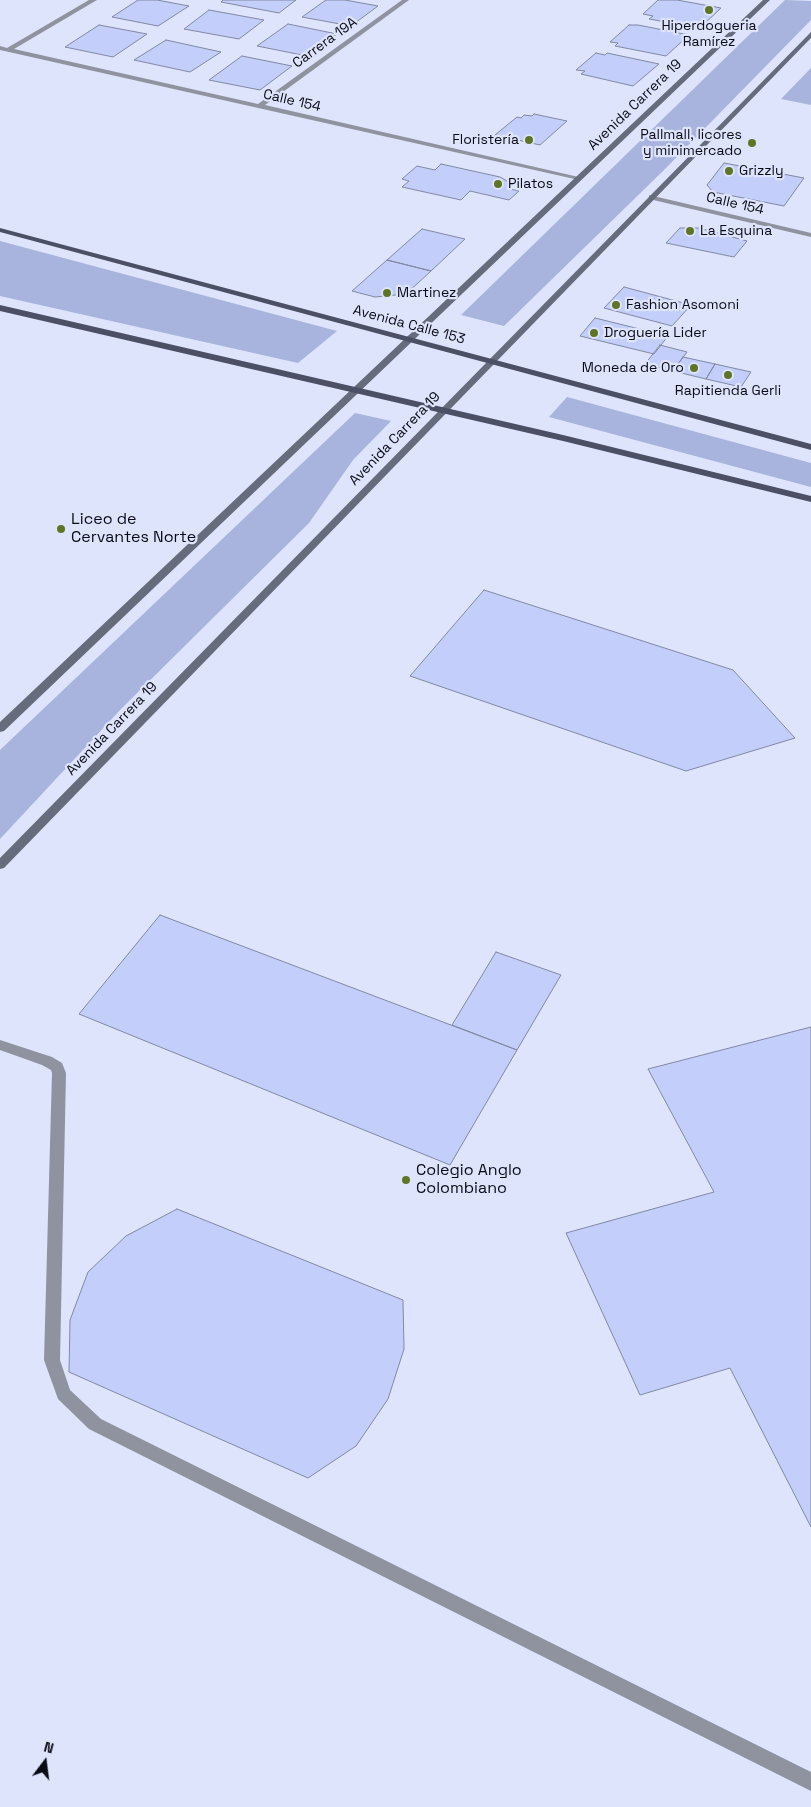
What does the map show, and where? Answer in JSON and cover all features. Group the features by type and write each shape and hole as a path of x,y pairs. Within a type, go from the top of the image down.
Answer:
{"main road":[{"name":"Avenida Carrera 19","path":"0,728 767,0"},
{"name":"Avenida Carrera 19","path":"0,865 811,34"},
{"name":"Avenida Calle 153","path":"0,230 811,447"},
{"path":"0,308 444,410 811,498"}],"street":[{"path":"4,49 94,0"},
{"name":"Carrera 19A","path":"260,106 406,0"},
{"name":"Calle 154","path":"4,49 579,178"},
{"name":"Calle 154","path":"652,197 811,235"},
{"path":"0,1045 47,1061 57,1066 59,1072 52,1360 64,1394 95,1424 811,1782"}],"shaded area":[{"path":"785,0 811,1 811,20 665,169 504,326 461,315"},
{"path":"811,68 811,105 781,99"},
{"path":"0,241 337,331 298,363 0,296"},
{"path":"567,397 811,463 811,487 549,417"},
{"path":"355,413 391,421 353,460 309,523 122,708 0,839 0,750"}],"building":[{"path":"138,0 157,0 189,6 158,26 112,17"},
{"path":"223,0 296,0 279,13 221,2"},
{"path":"326,0 345,0 378,6 351,26 302,17"},
{"path":"658,0 677,0 721,8 700,28 649,19 653,16 643,14"},
{"path":"209,10 264,20 239,39 184,29"},
{"path":"288,24 337,34 307,56 257,46"},
{"path":"99,25 147,34 113,57 65,47"},
{"path":"629,25 689,35 666,56 615,46 618,43 610,42"},
{"path":"166,40 221,52 190,72 134,60"},
{"path":"596,53 605,55 607,53 659,64 633,86 581,74 585,71 576,70"},
{"path":"242,56 292,66 260,90 209,80"},
{"path":"534,114 567,121 540,145 495,135 517,117 521,118 524,115 532,116"},
{"path":"724,163 804,178 784,206 713,192 707,185"},
{"path":"441,164 500,177 507,181 510,189 519,191 509,200 470,191 461,200 402,187 409,181 402,179 417,166 435,170"},
{"path":"680,228 699,228 747,241 734,257 666,243"},
{"path":"422,229 465,239 431,271 387,260"},
{"path":"387,260 431,271 406,294 375,297 352,291"},
{"path":"624,287 691,305 672,326 604,308"},
{"path":"595,318 668,336 654,354 580,336"},
{"path":"660,345 687,352 673,371 645,364"},
{"name":"Moneda de Oro","path":"683,357 715,364 706,379 673,371"},
{"name":"Rapitienda Gerli","path":"715,364 751,372 741,387 706,379"},
{"path":"484,590 733,670 795,738 686,771 410,676"},
{"path":"160,915 517,1050 450,1165 79,1014"},
{"path":"496,952 561,975 517,1050 452,1025"},
{"path":"811,1027 811,1527 730,1368 640,1395 566,1233 714,1192 648,1069"},
{"path":"177,1209 403,1300 404,1349 388,1399 356,1446 308,1478 69,1372 70,1320 88,1272 126,1236"}],"place":[{"name":"Hiperdogueria Ramírez","path":"709,10"},
{"name":"Floristería","path":"529,140"},
{"name":"Pallmall, licores y minimercado","path":"752,143"},
{"name":"Grizzly","path":"729,171"},
{"name":"Pilatos","path":"498,184"},
{"name":"La Esquina","path":"690,231"},
{"name":"Martinez","path":"387,293"},
{"name":"Fashion Asomoni","path":"616,305"},
{"name":"Droguería Lider","path":"594,333"},
{"name":"Moneda de Oro","path":"694,368"},
{"name":"Rapitienda Gerli","path":"728,375"},
{"name":"Liceo de Cervantes Norte","path":"61,529"},
{"name":"Colegio Anglo Colombiano","path":"406,1180"}]}
